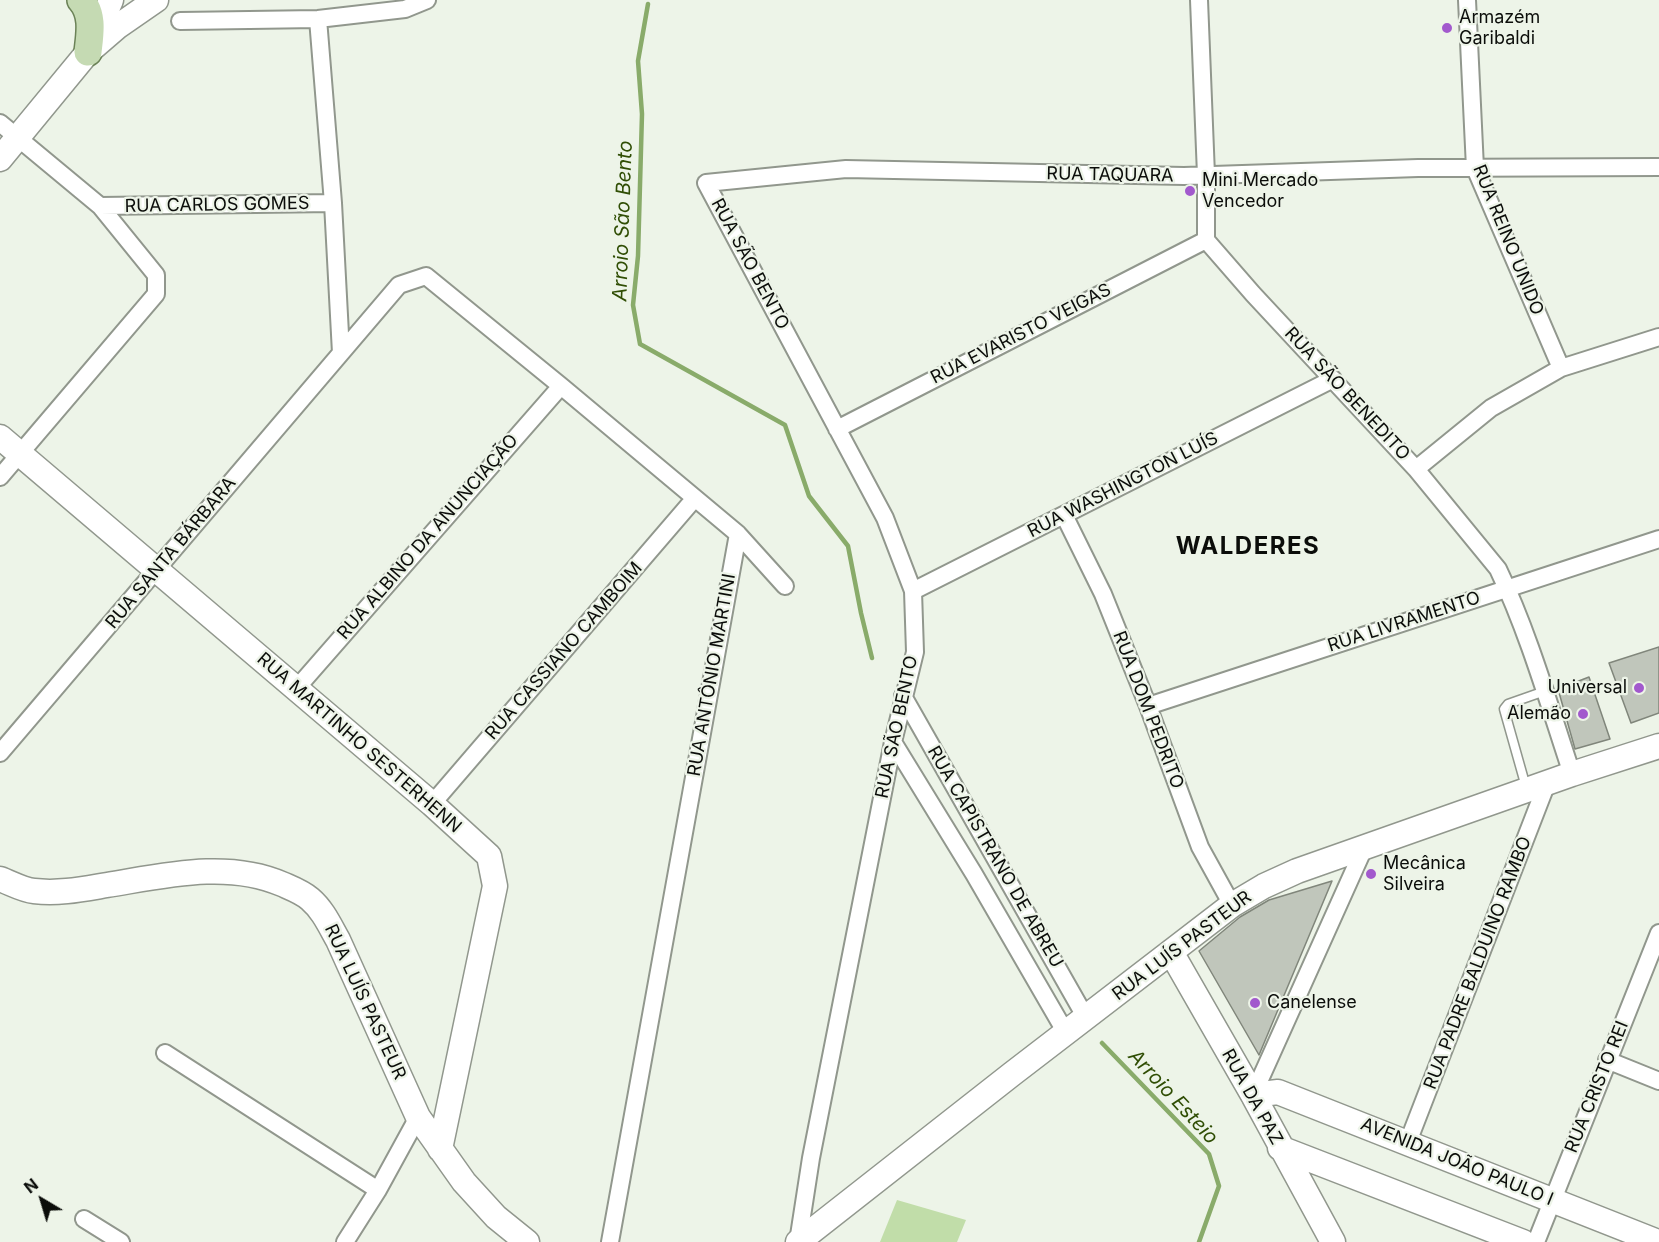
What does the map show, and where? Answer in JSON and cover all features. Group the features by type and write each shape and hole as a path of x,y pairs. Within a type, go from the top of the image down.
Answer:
{"main road":[{"path":"81,0 87,6 91,27 88,52"},
{"path":"88,52 111,0"},
{"path":"0,159 88,52 117,27 156,0"},
{"name":"RUA MARTINHO SESTERHENN","path":"0,437 432,804 489,856 495,886 440,1149"},
{"name":"RUA LUÍS PASTEUR","path":"798,1242 1232,904 1289,874 1572,774 1659,746"},
{"name":"RUA LUÍS PASTEUR","path":"0,879 31,891 55,893 173,874 225,872 272,879 309,898 324,915 338,940 418,1117 464,1182 496,1216 527,1242"},
{"name":"RUA DA PAZ","path":"1171,952 1253,1095 1333,1242"},
{"name":"AVENIDA JOÃO PAULO I","path":"1253,1095 1278,1092 1658,1242"},
{"path":"1280,1148 1523,1242"}],"street":[{"path":"180,21 318,19 405,9 427,0"},
{"path":"1199,0 1206,175 1206,240"},
{"name":"RUA REINO UNIDO","path":"1467,0 1475,168 1561,368"},
{"path":"318,19 333,203 341,352"},
{"path":"0,123 100,206 156,275 156,294 0,477"},
{"name":"RUA TAQUARA","path":"706,183 846,169 1184,176 1418,168 1659,167"},
{"name":"RUA SÃO BENTO","path":"706,183 885,518 913,591 915,652 893,742 811,1158 798,1242"},
{"name":"RUA CARLOS GOMES","path":"100,206 333,203"},
{"name":"RUA SÃO BENEDITO","path":"1206,240 1252,294 1416,469 1498,569 1545,691 1572,774"},
{"name":"RUA EVARISTO VEIGAS","path":"837,429 1206,240"},
{"name":"RUA SANTA BÁRBARA","path":"0,753 399,285 426,276 561,386"},
{"path":"1416,469 1491,408 1561,368 1659,337"},
{"name":"RUA WASHINGTON LUÍS","path":"913,591 1333,379"},
{"path":"561,386 738,534 785,586"},
{"name":"RUA ALBINO DA ANUNCIAÇÃO","path":"296,688 561,386"},
{"name":"RUA CASSIANO CAMBOIM","path":"432,804 695,498"},
{"name":"RUA DOM PEDRITO","path":"1064,515 1103,594 1148,706 1200,847 1232,904"},
{"name":"RUA ANTÔNIO MARTINI","path":"610,1242 738,534"},
{"name":"RUA LIVRAMENTO","path":"1148,706 1659,539"},
{"name":"RUA CAPISTRANO DE ABREU","path":"903,696 1086,1018"},
{"name":"RUA CAPISTRANO DE ABREU","path":"893,742 974,874 1066,1034"},
{"name":"RUA PADRE BALDUINO RAMBO","path":"1408,1142 1537,787"},
{"path":"1253,1095 1365,846"},
{"path":"974,874 997,861"},
{"name":"RUA CRISTO REI","path":"1536,1242 1659,933"},
{"path":"165,1053 378,1190"},
{"path":"1608,1060 1659,1081"},
{"path":"345,1242 378,1190 418,1117"},
{"path":"84,1219 121,1242"}],"lane":[{"path":"1537,787 1504,709 1508,704 1545,691"}],"green space":[{"path":"897,1200 966,1220 957,1242 880,1242"}],"building":[{"name":"Universal","path":"1659,647 1659,713 1631,723 1609,663"},
{"name":"Alemão","path":"1589,677 1610,739 1575,749 1558,689"},
{"name":"Canelense","path":"1332,881 1259,1055 1199,951 1240,917 1269,900"}],"waterway":[{"name":"Arroio São Bento","path":"648,4 638,61 642,114 638,256 633,305 640,344 785,425 809,496 848,546 872,658"},
{"name":"Arroio Esteio","path":"1102,1043 1209,1154 1219,1186 1199,1242"}],"place":[{"name":"Armazém Garibaldi","path":"1447,28"},
{"name":"Mini Mercado Vencedor","path":"1190,191"},
{"name":"Universal","path":"1639,688"},
{"name":"Alemão","path":"1583,714"},
{"name":"Mecânica Silveira","path":"1371,874"},
{"name":"Canelense","path":"1255,1003"}],"district":[{"name":"WALDERES","path":"1248,547"}]}
